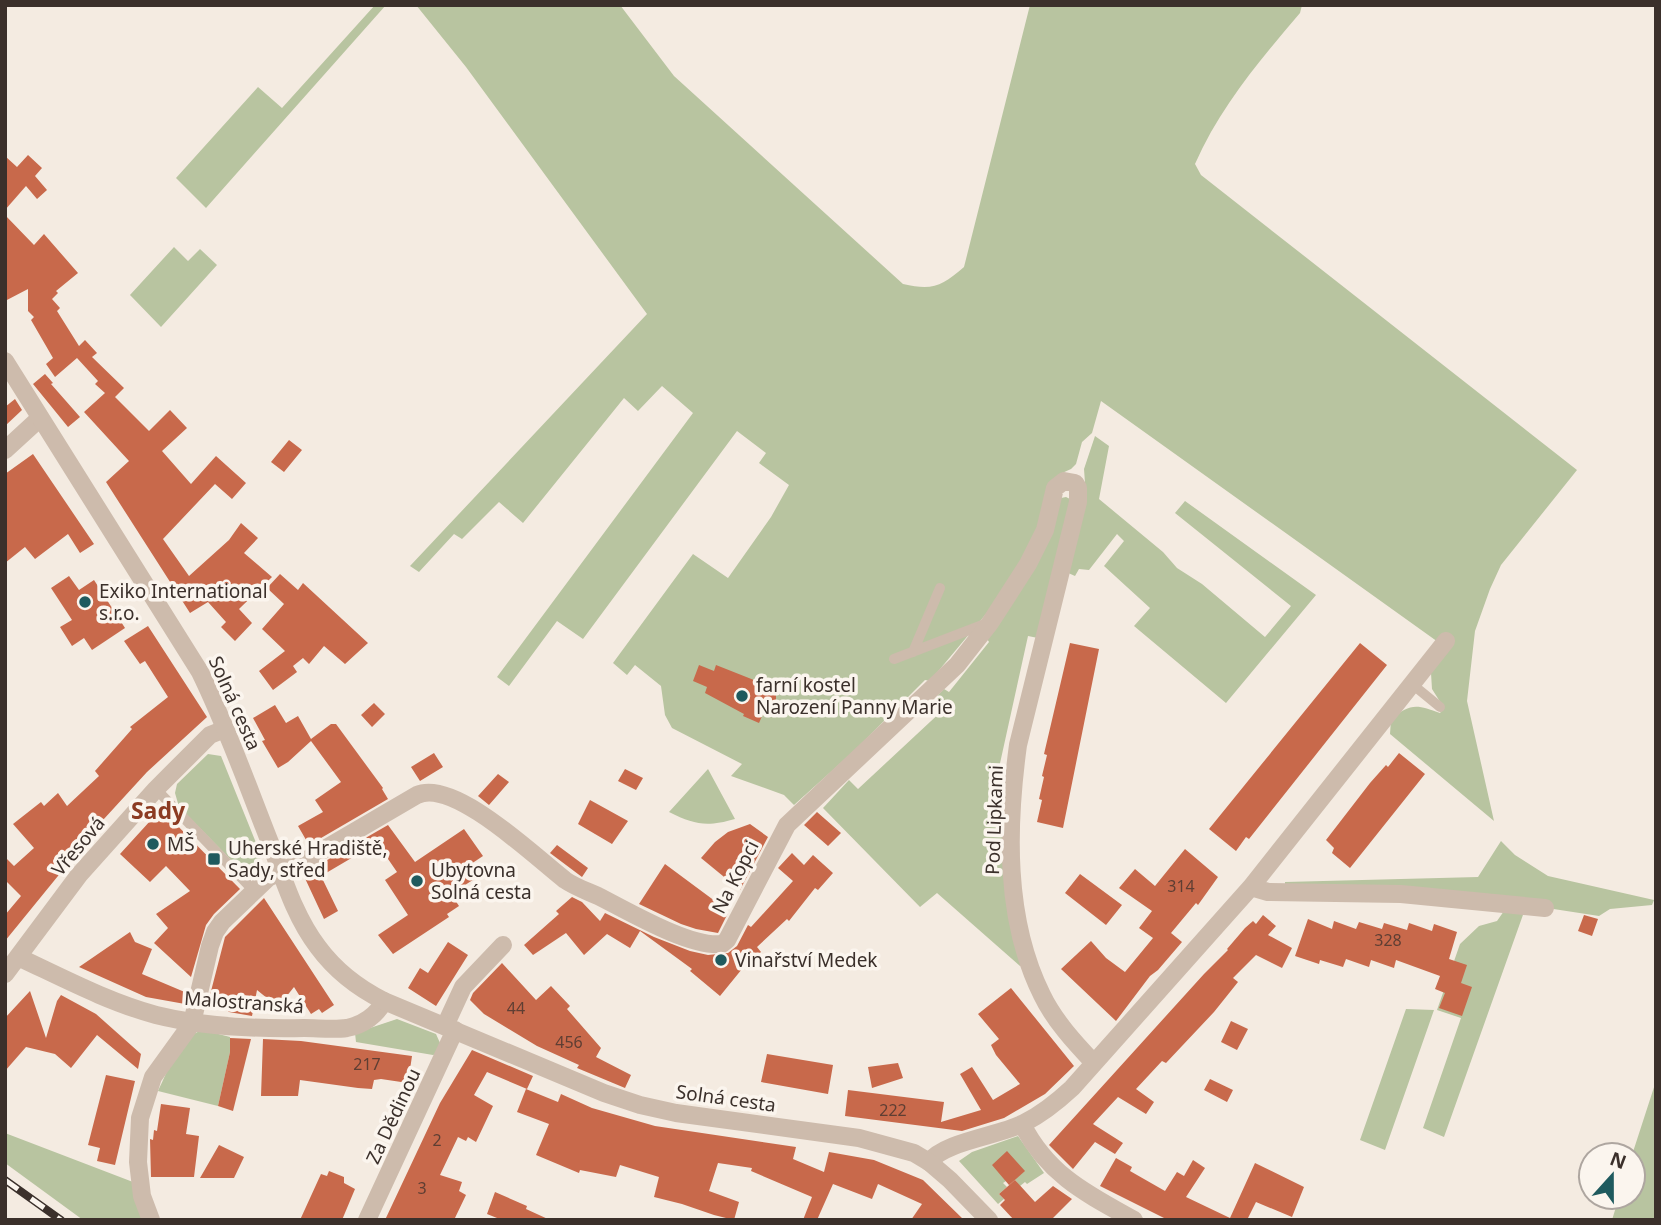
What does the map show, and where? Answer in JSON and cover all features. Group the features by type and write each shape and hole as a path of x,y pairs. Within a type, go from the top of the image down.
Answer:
{"street":[{"name":"Solná cesta","path":"5,362 194,663 225,729 297,912 317,946 354,983 384,1001 604,1093 640,1105 868,1140 914,1153 929,1162 989,1220"},
{"path":"5,450 40,418"},
{"name":"Na Kopci","path":"281,872 417,795 436,792 485,816 567,881 666,930 715,945 722,944 727,940 787,825 957,665 990,623 1020,578 1041,539 1057,485 1072,481"},
{"name":"Pod Lipkami","path":"1072,481 1078,488 1078,502 1018,745 1013,786 1011,858 1016,910 1033,974 1056,1020 1094,1063"},
{"path":"929,1162 940,1151 1022,1124 1058,1101 1251,887 1446,641"},
{"name":"Vřesová","path":"5,974 79,875 156,789 210,735 225,729"},
{"path":"151,1220 142,1196 138,1162 140,1118 153,1077 192,1023 215,932 268,878 281,872"},
{"path":"1251,887 1268,892 1401,894 1545,908"},
{"path":"450,1028 460,991 503,945"},
{"name":"Malostranská","path":"18,957 112,1000 192,1023 271,1029 348,1028 371,1017 380,1010 384,1001"},
{"name":"Za Dědinou","path":"367,1220 450,1028"},
{"path":"1022,1124 1059,1174 1134,1220"}],"lane":[{"path":"912,652 940,588"},
{"path":"894,659 990,623"},
{"path":"1412,684 1440,706"},
{"path":"156,789 254,891"}],"green space":[{"path":"375,5 386,5 206,208 176,178 258,87 282,108"},
{"path":"416,5 620,5 674,76 903,284 930,287 943,283 964,267 1030,5 1302,5 1300,13 1256,66 1216,123 1195,164 1201,175 1577,470 1501,565 1475,631 1467,701 1494,821 1390,734 1391,720 1404,710 1420,707 1440,713 1444,708 1432,689 1431,673 1438,642 1101,401 1092,433 1082,442 1076,464 1060,474 1048,508 1016,578 930,681 925,680 854,751 794,805 784,795 731,776 742,764 672,728 665,715 661,686 635,665 627,675 613,663 693,554 728,578 771,517 789,485 759,463 766,453 737,431 583,639 557,621 509,686 497,677 693,413 662,386 638,411 624,398 523,523 499,502 462,539 454,534 419,572 410,566 647,314 466,67"},
{"path":"174,247 188,261 200,249 217,265 161,327 130,295"},
{"path":"1095,436 1109,446 1099,499 1163,552 1177,568 1202,584 1265,637 1291,606 1175,513 1185,501 1316,595 1226,703 1134,626 1150,608 1104,566 1124,541 1117,534 1089,570 1079,569 1075,576 1066,572 1085,483 1084,469"},
{"path":"1061,498 1072,500 1038,638 1028,636 997,777 1006,779 1023,965 1020,966 937,893 920,907 823,808 849,780 858,789 945,708 936,697 944,689 949,692 989,642 986,637"},
{"path":"208,754 221,756 261,855 259,863 252,869 241,870 179,807 175,793 177,784"},
{"path":"708,769 735,819 701,823 669,812"},
{"path":"1501,841 1515,855 1548,876 1654,900 1652,905 1610,909 1599,916 1547,908 1285,886 1285,882 1478,877"},
{"path":"1504,911 1524,912 1444,1137 1423,1128 1461,1018 1437,1010 1460,944 1479,926 1497,921"},
{"path":"1406,1009 1434,1010 1385,1150 1360,1140"},
{"path":"397,1019 436,1034 440,1043 439,1053 433,1055 356,1042 355,1033"},
{"path":"203,1030 230,1037 230,1052 218,1106 158,1091 181,1047 187,1039"},
{"path":"1656,1081 1656,1220 1612,1220 1615,1211 1647,1211 1647,1141 1637,1141"},
{"path":"5,1133 133,1182 144,1220 83,1220 5,1163"},
{"path":"1018,1136 1044,1173 1020,1186 1015,1180 1003,1183 1007,1187 999,1194 1004,1199 998,1204 959,1161 972,1152"}],"building":[{"path":"28,155 42,168 35,176 47,190 37,199 26,186 5,210 5,156 17,167"},
{"path":"5,215 34,245 44,234 78,273 56,291 58,293 52,299 60,308 57,311 79,346 85,340 97,353 92,357 124,388 115,397 149,431 170,410 187,428 162,451 191,484 216,456 246,483 232,499 215,484 163,539 189,576 229,540 241,523 258,538 244,553 272,577 239,609 252,623 235,641 221,627 226,622 208,602 190,613 106,482 129,461 84,412 105,393 95,384 98,381 77,358 55,377 46,364 53,358 31,320 34,317 28,311 28,289 5,301"},
{"path":"45,374 80,417 68,427 33,384"},
{"path":"15,399 22,410 5,426 5,407"},
{"path":"289,440 302,450 284,472 271,462"},
{"path":"33,454 94,544 80,553 68,534 35,559 25,547 5,563 5,474"},
{"path":"280,574 298,590 303,583 368,643 345,664 324,646 309,664 303,658 293,666 297,672 273,690 259,671 285,651 262,629 284,604 267,588"},
{"name":"Exiko International s.r.o.","path":"69,576 79,590 94,580 125,628 92,650 84,638 72,646 60,627 72,620 51,588"},
{"path":"148,626 207,717 147,772 92,832 5,941 5,915 21,896 5,880 5,857 14,866 34,848 13,824 41,802 44,806 58,793 67,806 99,776 95,771 132,729 130,727 168,697 145,661 140,664 124,641"},
{"path":"1070,643 1099,649 1063,828 1037,822 1047,755 1044,754"},
{"path":"1360,643 1387,665 1249,839 1246,837 1236,851 1209,829"},
{"name":"farní kostel Narození Panny Marie","path":"699,665 714,671 716,665 764,684 776,693 776,711 767,705 759,723 743,716 744,714 705,693 707,687 693,681"},
{"path":"374,703 385,714 372,727 361,715"},
{"path":"275,705 286,723 298,716 311,739 331,724 336,724 383,788 388,799 309,845 298,826 323,812 315,800 341,782 311,741 278,768 262,741 265,740 253,718"},
{"path":"434,753 443,767 420,781 411,767"},
{"path":"1399,753 1425,774 1350,868 1332,853 1334,848 1326,840 1370,783"},
{"path":"625,769 643,778 636,790 618,781"},
{"path":"498,774 509,782 489,805 478,796"},
{"path":"590,800 628,821 612,844 578,824"},
{"path":"161,809 240,889 206,925 191,977 154,943 168,928 156,914 190,891 166,866 150,882 120,854"},
{"path":"817,812 841,833 828,846 804,825"},
{"path":"750,824 768,837 740,890 701,858 728,832"},
{"path":"388,825 415,862 464,829 483,856 471,864 479,876 451,894 459,906 447,914 449,917 393,954 378,935 408,915 385,880 397,872 377,843 321,876 338,911 324,919 303,874"},
{"path":"557,845 588,868 582,877 550,853"},
{"path":"1185,849 1218,877 1198,905 1196,903 1171,933 1182,942 1150,976 1116,1021 1061,969 1091,941 1106,958 1125,972 1153,938 1139,928 1152,911 1119,888 1135,869 1155,886"},
{"path":"792,853 804,865 813,855 833,873 818,890 815,888 789,921 787,919 757,947 761,952 742,969 720,996 690,971 692,969 640,931 630,948 607,934 584,955 566,933 533,955 524,945 559,914 556,911 572,897 582,902 600,921 605,913 690,951 708,955 728,953 737,946 748,925 751,927 793,881 778,868"},
{"path":"665,864 727,910 718,933 681,924 639,904"},
{"path":"1080,874 1122,905 1106,925 1065,893"},
{"path":"264,898 334,1005 322,1013 319,1009 311,1014 294,987 278,1007 257,990 252,1016 229,1012 210,995 225,937"},
{"path":"1263,915 1276,926 1268,935 1292,948 1282,968 1256,955 1233,978 1238,982 1214,1012 1166,1063 1162,1061 1136,1089 1154,1102 1146,1114 1118,1097 1093,1124 1123,1143 1115,1154 1095,1142 1073,1169 1049,1145 1228,950 1245,928 1253,921 1256,924"},
{"path":"1584,915 1598,919 1592,936 1578,931"},
{"path":"1308,919 1332,929 1334,921 1356,929 1359,922 1382,929 1384,923 1407,930 1409,923 1432,931 1434,924 1457,932 1449,959 1467,965 1461,983 1472,987 1462,1016 1439,1008 1445,993 1435,989 1440,976 1396,960 1394,968 1371,960 1369,967 1346,959 1343,967 1320,960 1319,964 1295,956"},
{"path":"130,932 135,942 152,949 142,974 187,993 185,1004 146,997 79,967"},
{"path":"448,942 468,955 436,1006 408,988 420,968 428,973"},
{"path":"502,963 536,1000 551,986 570,1006 567,1009 601,1048 596,1057 631,1075 625,1088 577,1068 579,1065 537,1046 484,1014 470,1000 473,993"},
{"path":"1011,988 1074,1066 1045,1094 1004,1118 962,1131 845,1116 848,1090 944,1102 941,1122 981,1110 960,1074 972,1067 993,1100 1020,1084 996,1055 991,1045 999,1039 978,1014"},
{"path":"30,991 46,1038 61,995 96,1014 141,1054 138,1069 97,1035 71,1068 55,1054 26,1047 5,1071 5,1018"},
{"path":"1231,1021 1248,1029 1237,1050 1221,1042"},
{"path":"230,1038 251,1039 233,1111 218,1106 230,1052"},
{"path":"263,1039 301,1041 412,1056 408,1083 374,1080 372,1089 300,1080 298,1096 261,1096"},
{"path":"472,1050 533,1076 527,1089 487,1072 474,1095 493,1106 476,1142 468,1137 466,1141 458,1137 440,1175 462,1182 459,1191 466,1195 454,1220 385,1220 440,1103"},
{"path":"767,1054 833,1065 828,1094 761,1082"},
{"path":"898,1063 903,1078 872,1088 868,1067"},
{"path":"106,1075 135,1081 115,1165 97,1161 100,1148 88,1145"},
{"path":"1210,1079 1233,1090 1227,1102 1204,1090"},
{"path":"526,1089 558,1102 561,1094 592,1108 655,1126 796,1147 793,1159 824,1172 829,1152 874,1160 923,1180 964,1220 911,1220 922,1204 878,1184 872,1199 833,1184 817,1220 803,1220 812,1197 751,1171 752,1168 718,1163 709,1191 739,1202 734,1220 714,1215 654,1197 659,1177 620,1165 616,1177 580,1170 579,1173 536,1155 549,1124 517,1112"},
{"path":"161,1104 190,1108 186,1134 199,1136 194,1177 151,1177 150,1139 153,1140 154,1130 157,1131"},
{"path":"219,1145 244,1157 234,1178 200,1178"},
{"path":"1007,1151 1025,1171 1009,1185 992,1165"},
{"path":"1116,1158 1132,1167 1130,1171 1165,1191 1177,1172 1184,1176 1193,1160 1205,1168 1186,1197 1230,1218 1255,1163 1304,1187 1292,1217 1256,1202 1247,1220 1168,1220 1100,1186"},
{"path":"329,1171 344,1177 344,1183 355,1189 342,1220 300,1220 321,1174 327,1176"},
{"path":"1015,1180 1035,1202 1053,1186 1072,1199 1051,1220 1014,1220 1000,1205 1005,1200 999,1194"},
{"path":"495,1192 550,1220 502,1220 487,1214"}],"railway":[{"path":"5,1180 61,1220"}],"place":[{"name":"Exiko International s.r.o.","path":"85,602"},
{"name":"farní kostel Narození Panny Marie","path":"742,696"},
{"name":"MŠ","path":"153,844"},
{"name":"Uherské Hradiště, Sady, střed","path":"214,859"},
{"name":"Ubytovna Solná cesta","path":"417,881"},
{"name":"Vinařství Medek","path":"721,960"}],"district":[{"name":"Sady","path":"158,811"}]}
